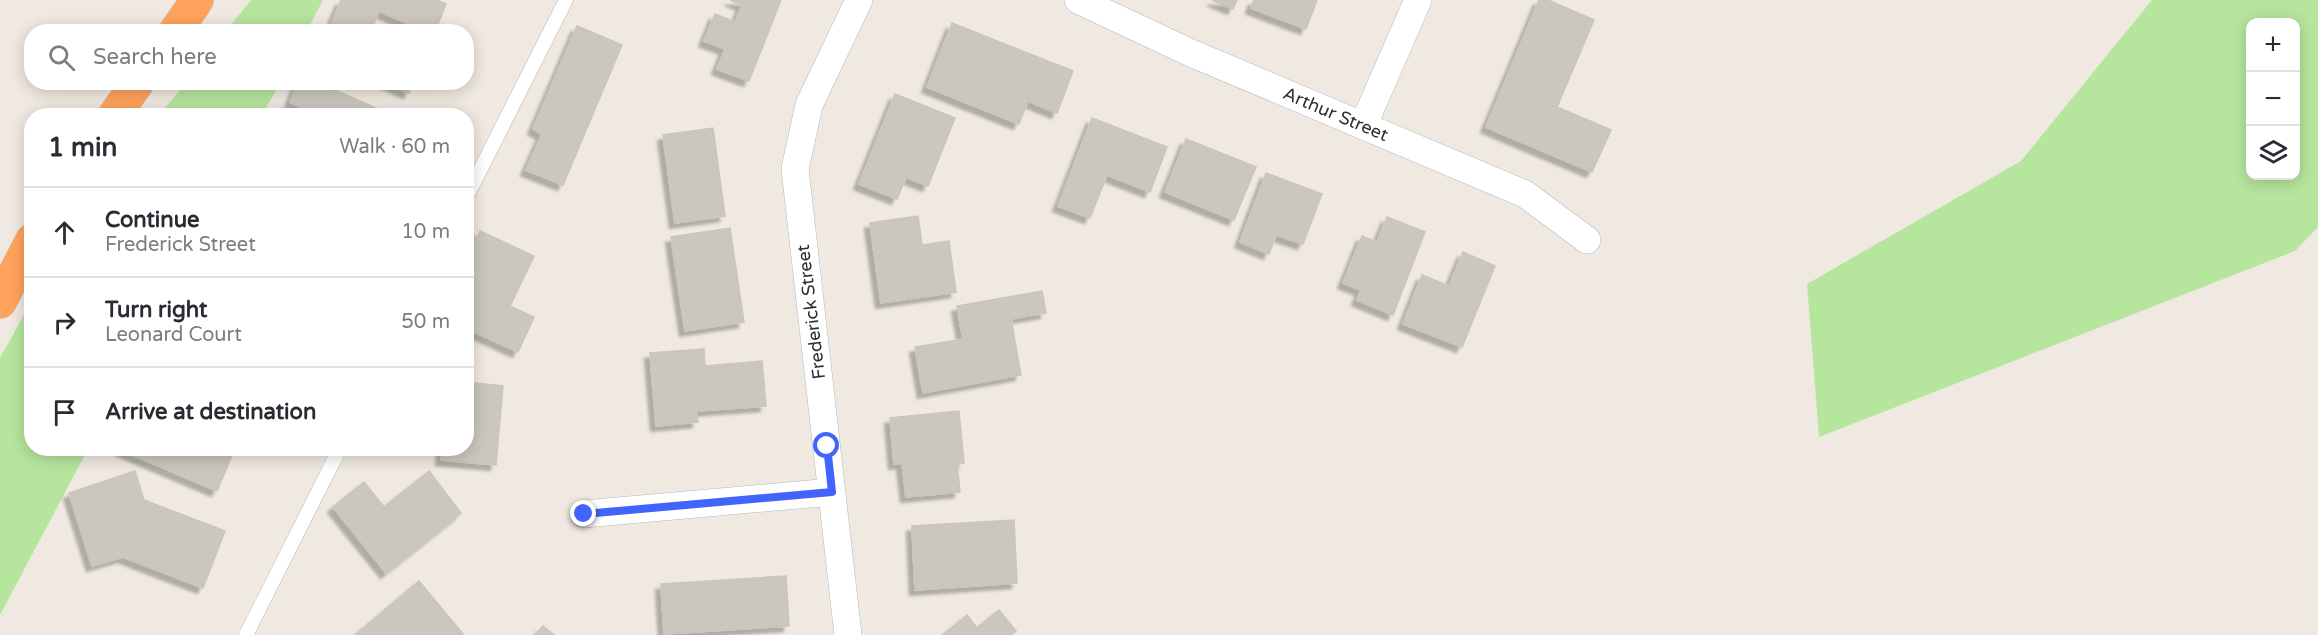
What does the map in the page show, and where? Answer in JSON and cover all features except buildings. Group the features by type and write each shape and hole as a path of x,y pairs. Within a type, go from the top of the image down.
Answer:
{"highway":[{"path":"180,24 197,0"},
{"path":"120,108 132,90"},
{"path":"0,302 24,256"}],"street":[{"name":"Frederick Street","path":"848,635 795,169 808,105 859,0"},
{"name":"Arthur Street","path":"1078,0 1191,53 1525,194 1587,240"},
{"path":"1363,126 1418,0"},
{"path":"584,514 832,492"}],"lane":[{"path":"474,182 566,0"},
{"path":"246,635 336,456"}],"green space":[{"path":"251,0 323,0 311,24 232,24"},
{"path":"2152,0 2318,0 2318,227 2295,251 1819,437 1807,284 2021,161"},
{"path":"180,90 276,90 266,108 165,108"},
{"path":"24,315 24,456 84,456 0,615 0,358"}],"route":[{"path":"584,514 832,492 827,446"}]}
